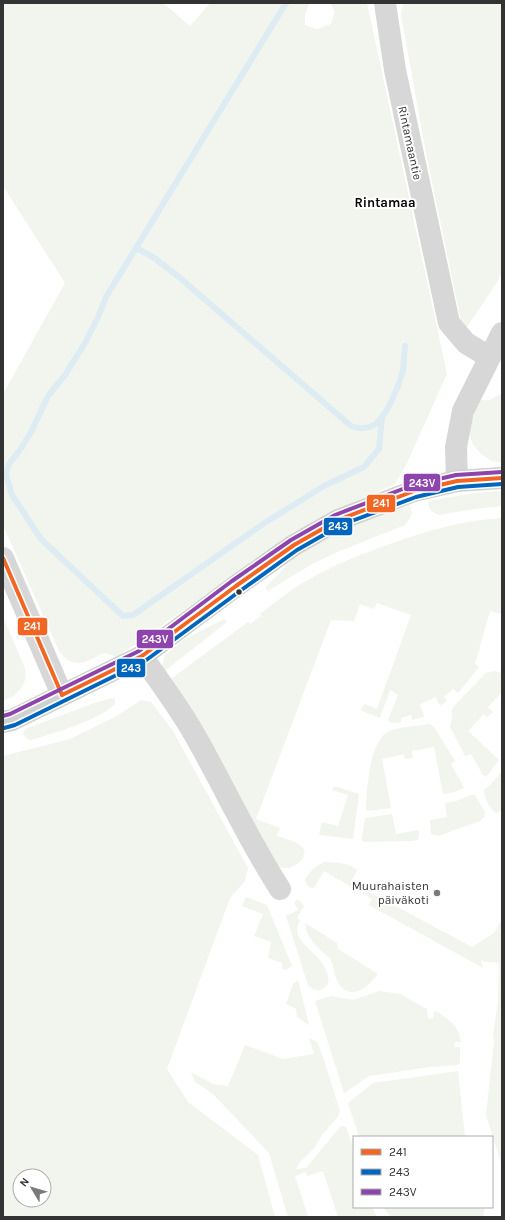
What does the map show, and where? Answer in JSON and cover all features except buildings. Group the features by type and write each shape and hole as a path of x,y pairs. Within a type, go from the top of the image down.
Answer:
{"main road":[{"path":"3,722 12,720 62,694 142,656 294,545 338,520 414,491 458,481 502,478"}],"street":[{"name":"Rintamaantie","path":"385,3 395,70 449,323 466,343 489,357"},
{"path":"458,481 456,447 463,411 502,333"},
{"path":"3,558 62,694"},
{"path":"142,656 193,732 240,822 280,889"}],"shaded area":[{"path":"3,3 163,3 190,26 210,3 310,3 305,13 305,25 317,29 331,24 335,12 330,3 367,3 447,374 407,463 395,484 293,532 117,657 104,653 80,663 70,661 59,651 3,525 3,394 65,283 3,186"},
{"path":"403,3 502,3 502,271 496,284 467,327 461,321 427,158 401,15"},
{"path":"502,393 502,463 492,461 480,453 472,443 469,431 478,403 481,400 490,400"},
{"path":"502,491 502,506 439,515 431,510 428,501 473,493"},
{"path":"410,505 412,512 405,525 335,553 312,564 268,591 265,588 299,553 354,524"},
{"path":"502,518 502,614 490,611 475,664 479,667 458,693 453,689 444,697 447,701 441,705 436,697 420,704 424,717 412,720 411,715 401,718 401,722 394,723 389,721 388,720 398,695 390,690 380,718 362,711 361,709 365,704 377,709 411,615 377,603 374,609 360,604 354,621 331,620 256,819 280,828 277,836 296,842 304,850 305,853 301,861 297,864 289,868 276,865 168,681 248,622 250,624 261,616 260,614 292,590 330,568 378,548 431,531 473,521"},
{"path":"3,617 25,668 26,679 21,688 13,697 3,700"},
{"path":"224,619 227,622 166,670 164,670 162,667 165,655 183,640"},
{"path":"494,671 502,673 502,692 488,707 493,712 487,717 484,714 468,731 499,760 486,777 483,775 471,754 465,756 450,727 452,717 451,712 454,706 486,673"},
{"path":"112,698 115,699 115,704 97,716 75,726 31,740 27,739 23,734 25,729 94,703"},
{"path":"141,700 151,702 173,731 248,868 245,881 230,898 167,1069 188,1102 258,1155 275,1217 3,1217 3,756 70,739 115,717"},
{"path":"429,724 434,727 455,761 451,764 464,788 443,794 434,747 412,751 413,758 405,759 404,754 382,759 391,808 367,811 367,789 370,766 377,744 382,736 389,731"},
{"path":"502,771 502,811 496,813 488,803 484,790"},
{"path":"334,786 359,794 353,839 319,835 322,822 338,826 348,795 332,790"},
{"path":"471,795 475,795 485,812 484,817 480,821 438,836 431,834 430,820 447,817 445,803 456,801"},
{"path":"392,814 396,834 419,830 418,840 362,841 365,818"},
{"path":"325,862 342,863 353,867 357,870 351,882 472,947 494,933 502,919 502,1166 486,1115 494,1041 493,1034 498,1002 499,963 481,961 483,968 369,905 372,899 324,871 314,888 309,887 305,880 311,871 318,865"},
{"path":"246,897 267,905 292,966 286,970 282,969 282,963 268,958 271,942 254,936 263,914 242,906"},
{"path":"299,900 304,906 297,918 300,920 297,927 300,939 320,960 328,976 328,983 324,988 319,990 313,989 308,985 286,916 298,910 294,902"},
{"path":"305,923 337,943 338,949 378,974 370,983 360,990 349,992 344,989 337,982 331,960 312,940 307,932"},
{"path":"298,980 309,1025 297,1017 296,1009 286,1004 293,984"},
{"path":"379,991 400,994 427,1009 428,1019 433,1018 434,1011 438,1012 450,1021 460,1036 461,1042 455,1042 454,1047 460,1047 460,1063 458,1065 430,1067 369,1076 344,1093 315,1001 331,996 354,1000"},
{"path":"309,1038 317,1042 321,1051 340,1111 337,1118 322,1135 315,1147 301,1161 296,1169 306,1168 340,1127 346,1127 353,1146 353,1208 372,1208 377,1217 338,1217 323,1171 307,1176 306,1172 295,1176 308,1217 288,1217 270,1154 213,1094 195,1082 191,1072 213,1084 228,1086 245,1045 283,1059 314,1054"},
{"path":"458,1071 465,1136 359,1136 348,1103 373,1083"},
{"path":"384,1208 485,1208 483,1217 391,1217"}],"waterway":[{"path":"286,3 106,297 85,343 65,375 48,396 31,432 9,464 6,474 12,495 41,539 123,616 133,615 263,524 324,486 364,467 379,449 382,417"},
{"path":"136,248 153,257 179,277 351,426 357,428 372,426 387,410 403,371 405,346"}],"transit line":[{"name":"243V","path":"3,716 10,714 139,651 232,581 291,540 335,515 413,485 456,475 502,472"},
{"name":"241","path":"62,695 142,656 294,545 338,520 414,491 457,481 502,478"},
{"name":"243","path":"4,728 15,725 145,661 297,550 341,525 416,497 458,487 502,484"},
{"name":"241","path":"3,558 62,695"}],"place":[{"name":"Muurahaisten päiväkoti","path":"437,893"}],"district":[{"name":"Rintamaa","path":"385,202"}]}
